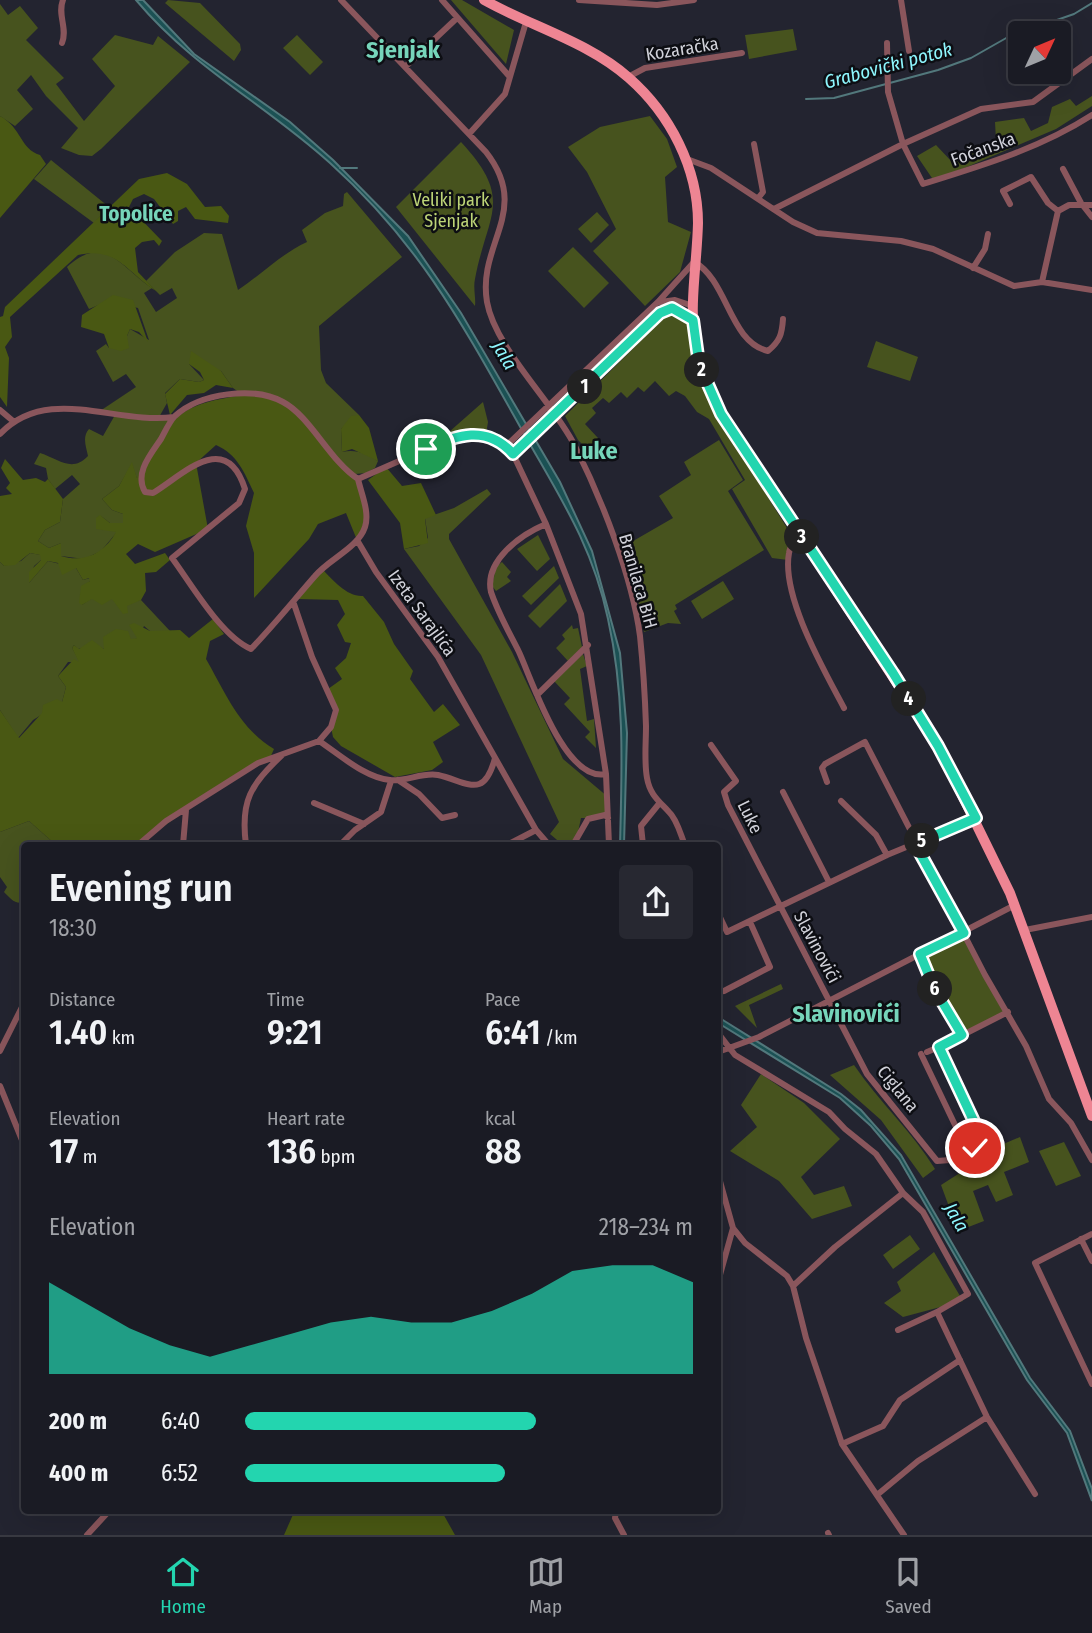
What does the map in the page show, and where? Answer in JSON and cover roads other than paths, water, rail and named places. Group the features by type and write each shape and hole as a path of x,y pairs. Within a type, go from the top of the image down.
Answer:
{"main road":[{"path":"484,0 590,52 628,77 669,127 687,159 696,200 693,320 699,364 721,414 893,673 938,746 976,818 1025,930 1092,1116"}],"street":[{"path":"62,43 65,35 60,9 63,0"},
{"name":"Branilaca BiH","path":"341,0 469,134 493,162 505,190 504,222 486,272 490,311 502,339 557,414 589,476 634,605 640,635 647,779 658,806 670,813 684,842"},
{"path":"442,0 509,76"},
{"path":"579,0 657,5 694,0"},
{"path":"901,0 909,51"},
{"path":"405,67 457,18"},
{"path":"469,134 500,102 526,22"},
{"name":"Fočanska","path":"887,43 890,76 888,92 903,144 923,184 1004,158 1055,136 1092,115"},
{"name":"Kozaračka","path":"628,77 645,68 742,53"},
{"name":"Fočanska","path":"774,209 981,108 1033,102 1092,59"},
{"path":"754,144 763,192 759,197"},
{"path":"687,159 711,168 817,233 901,241 933,250 1014,286 1042,282 1092,290"},
{"path":"1063,169 1080,203 1092,217"},
{"path":"1010,204 1003,191 1031,177 1048,203 1058,211"},
{"path":"1042,282 1058,211 1080,203 1092,205"},
{"path":"973,268 985,249 988,234"},
{"path":"506,446 552,406 658,302 694,262 708,275 748,340 759,349 768,351 776,345 781,338 783,319"},
{"path":"658,302 675,300 693,306"},
{"path":"513,454 660,313 672,308 693,320"},
{"path":"0,434 13,421 24,415 66,408 92,409 150,420 174,417 203,401 225,396 250,394 284,402 345,470 358,479 366,518 357,540 315,576 294,604 251,649 240,644 219,620 172,558 239,503 245,489 235,469 218,458 204,459 153,493 145,492 140,484 142,470 174,417"},
{"path":"0,410 13,421"},
{"path":"358,479 461,434 506,446 513,454 546,524 581,614 588,645 606,774 609,842"},
{"path":"546,524 526,534 496,563 489,582 492,596 547,719 576,761 593,774 606,774"},
{"path":"798,531 789,551 788,570 792,587 812,648 844,708"},
{"name":"Izeta Sarajlića","path":"357,540 376,572 438,657 536,830 546,842"},
{"path":"141,842 157,827 258,763 319,741 331,727 336,710 312,657 294,604"},
{"path":"537,695 588,645"},
{"path":"319,741 377,778 395,780 437,775 469,786 477,785 488,778 495,758"},
{"path":"827,782 822,768 825,764 865,743 915,844 1008,1012 1056,1108 1071,1123 1092,1160"},
{"name":"Luke","path":"711,745 736,780 724,792 728,805 779,906"},
{"path":"246,842 248,793 258,778 284,754"},
{"path":"395,780 419,794 442,818 455,815"},
{"path":"343,842 381,813 395,780"},
{"path":"783,792 829,882"},
{"path":"841,801 876,835 887,855"},
{"path":"314,803 364,824"},
{"path":"643,842 641,826 658,806"},
{"path":"183,842 186,810"},
{"path":"575,842 588,819 605,816 608,818"},
{"path":"721,919 727,932 887,855 976,818"},
{"path":"513,842 536,830"},
{"name":"Slavinovići","path":"727,1047 739,1046 759,1037 1015,905"},
{"name":"Slavinovići","path":"779,906 829,1001"},
{"path":"1025,930 1092,917"},
{"path":"724,991 770,967 750,922"},
{"path":"920,954 934,988 962,1035"},
{"name":"Ciglana","path":"829,1001 874,1085 933,1157 943,1161 968,1152 924,1053 939,1047"},
{"path":"0,1051 21,1009"},
{"path":"968,1152 975,1148 978,1130 939,1047 1008,1012"},
{"path":"721,1038 727,1047 829,1112 876,1154 903,1193 923,1212 968,1294 898,1330"},
{"path":"721,1050 727,1047"},
{"path":"0,1086 21,1138"},
{"path":"721,1191 733,1228 763,1259 787,1276 793,1286 806,1338 842,1444 904,1535"},
{"path":"793,1286 835,1247 903,1193"},
{"path":"721,1271 733,1228"},
{"path":"1092,1234 1035,1263 1092,1384"},
{"path":"1081,1239 1092,1261"},
{"path":"937,1312 988,1417 1035,1494"},
{"path":"842,1444 883,1426 900,1400 960,1360"},
{"path":"877,1495 918,1461 988,1417"},
{"path":"87,1535 106,1514"},
{"path":"616,1514 624,1535"}],"waterway":[{"name":"Grabovički potok","path":"806,99 834,98 938,70 971,58 1008,37 1074,14 1092,3"},
{"name":"Grabovički potok","path":"340,168 357,168"}],"district":[{"name":"Sjenjak","path":"403,50"},
{"name":"Topolice","path":"136,214"},
{"name":"Luke","path":"594,451"},
{"name":"Slavinovići","path":"846,1014"}],"park label":[{"name":"Veliki park Sjenjak","path":"451,210"}],"water label":[{"name":"Jala","path":"505,355"},
{"name":"Jala","path":"957,1217"}]}
